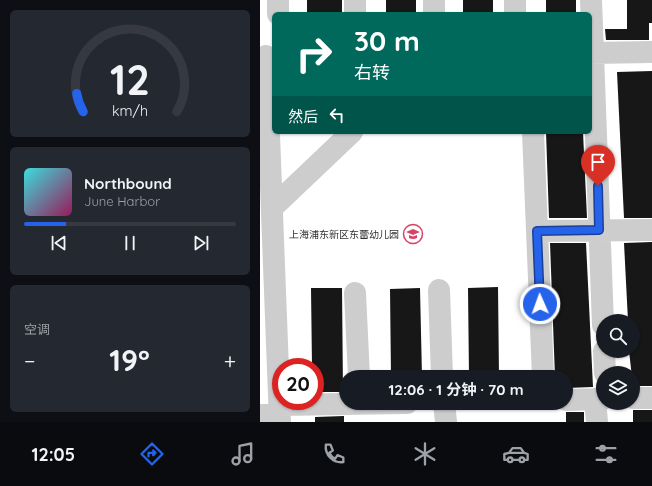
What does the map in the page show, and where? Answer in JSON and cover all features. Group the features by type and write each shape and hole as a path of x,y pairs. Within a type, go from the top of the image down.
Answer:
{"lane":[{"path":"278,0 278,12"},
{"path":"355,0 355,12"},
{"path":"434,0 434,12"},
{"path":"515,0 515,12"},
{"path":"591,0 591,12"},
{"path":"592,53 652,52"},
{"path":"267,56 272,208 275,414 360,410"},
{"path":"592,75 603,314"},
{"path":"272,208 350,134"},
{"path":"534,134 543,370"},
{"path":"537,231 652,230"},
{"path":"439,290 442,370"},
{"path":"355,293 359,370"},
{"path":"640,398 652,398"},
{"path":"573,400 596,399"},
{"path":"445,410 446,422"},
{"path":"597,422 598,410"}],"building":[{"path":"307,0 342,0 342,12 307,12"},
{"path":"386,0 416,0 416,12 386,12"},
{"path":"463,0 493,0 493,12 463,12"},
{"path":"546,0 576,0 576,12 546,12"},
{"path":"627,0 652,0 652,23 649,23 649,40 606,40 605,29 627,29"},
{"path":"652,71 652,218 624,218 617,72"},
{"path":"546,134 583,134 587,218 549,218"},
{"path":"652,242 652,386 640,386 640,366 631,366 630,358 640,358 640,314 628,314 624,243"},
{"path":"550,243 586,243 593,387 573,388 573,370 555,370"},
{"path":"498,287 499,370 469,370 468,288"},
{"path":"311,288 342,288 343,370 339,370 339,392 324,392 324,358 312,358"},
{"path":"420,288 422,370 391,370 390,289"},
{"path":"633,410 652,410 652,422 633,422"},
{"path":"566,412 584,412 584,422 566,422"},
{"path":"344,416 344,422 315,422 315,417"}],"place":[{"name":"上海浦东新区东蕾幼儿园","path":"413,234"}],"route":[{"path":"540,304 537,231 599,230 598,186"}]}
